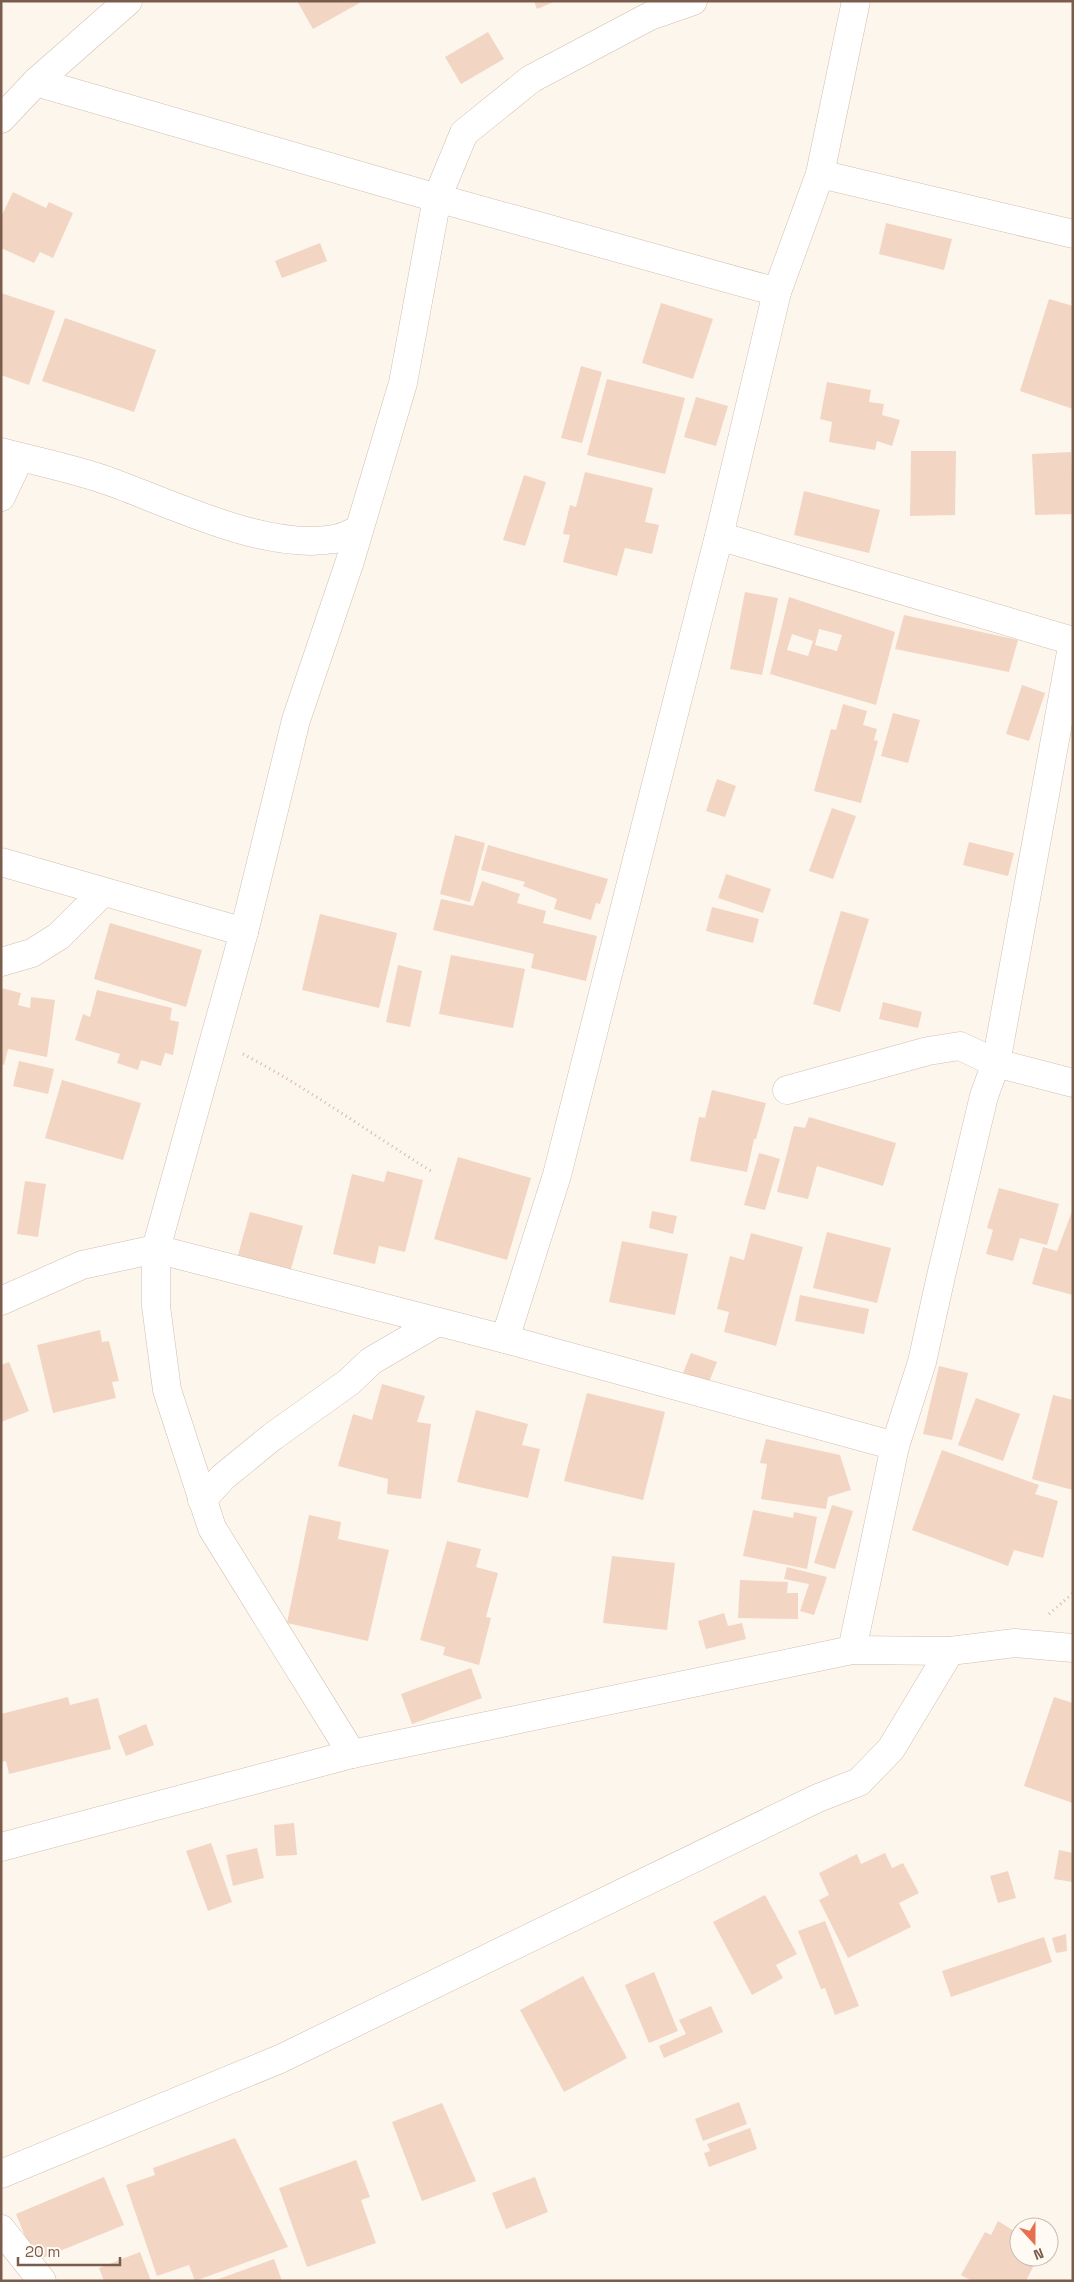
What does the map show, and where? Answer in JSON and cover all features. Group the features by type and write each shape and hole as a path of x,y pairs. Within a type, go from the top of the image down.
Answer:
{"street":[{"path":"1,119 36,82 128,1"},
{"path":"352,1754 212,1528 167,1390 156,1306 156,1249 244,932 296,720 359,530 403,383 437,198 464,132 531,79 650,16 693,1"},
{"path":"505,1340 557,1175 719,536 777,292 820,174 856,1"},
{"path":"36,82 437,198 777,292"},
{"path":"820,174 1073,234"},
{"path":"1,497 10,454 109,481 216,522 273,536 296,541 334,539 359,530"},
{"path":"719,536 1073,641 996,1063 982,1105 922,1362 895,1446 852,1650"},
{"path":"1,862 244,932"},
{"path":"1,962 32,953 59,936 103,892"},
{"path":"787,1090 928,1051 960,1046 996,1063 1073,1083"},
{"path":"1,1301 82,1265 156,1249 438,1322 895,1446"},
{"path":"202,1500 223,1477 272,1437 349,1382 370,1361 438,1322"},
{"path":"1,1847 352,1754 852,1650 950,1651 1015,1642 1073,1648"},
{"path":"1,2174 280,2059 800,1807 858,1782 891,1749 950,1651"},
{"path":"1,2229 42,2281"}],"path":[{"path":"214,1038 274,1070 327,1102 374,1136 431,1171"}],"building":[{"path":"297,1 363,1 313,29"},
{"path":"534,1 556,1 537,9"},
{"path":"488,32 504,59 461,84 445,57"},
{"path":"13,192 46,208 49,202 73,213 53,258 40,252 34,263 1,248 1,217"},
{"path":"886,223 952,239 944,270 879,254"},
{"path":"320,243 327,261 282,278 275,261"},
{"path":"1,293 55,311 29,385 1,375"},
{"path":"1049,299 1073,306 1073,409 1020,391"},
{"path":"661,303 713,319 693,379 642,363"},
{"path":"65,318 156,350 134,412 42,381"},
{"path":"581,366 602,372 582,443 561,438"},
{"path":"607,379 685,398 665,474 587,455"},
{"path":"827,382 871,390 869,402 884,404 882,415 900,420 892,446 877,441 875,450 829,442 832,422 820,419"},
{"path":"696,397 728,406 716,446 684,437"},
{"path":"911,451 956,451 955,515 910,516"},
{"path":"1071,452 1073,514 1035,515 1032,454"},
{"path":"585,472 653,488 645,522 659,525 652,554 625,548 617,576 563,562 570,535 563,534 570,505 576,507"},
{"path":"524,475 546,482 525,546 503,540"},
{"path":"804,491 880,510 869,553 794,535"},
{"path":"745,592 778,598 762,675 730,669"},
{"path":"789,597 895,632 876,705 770,674","holes":["819,629 842,635 837,651 815,645","792,634 813,641 808,656 787,650"]},
{"path":"904,615 1018,640 1009,672 895,649"},
{"path":"1022,685 1045,693 1029,741 1006,734"},
{"path":"843,704 867,711 863,725 877,729 874,740 878,741 861,803 814,791 831,729 836,730"},
{"path":"893,713 920,720 908,763 881,756"},
{"path":"717,779 736,786 725,817 706,811"},
{"path":"832,808 856,816 833,879 809,871"},
{"path":"455,835 485,843 470,902 440,894"},
{"path":"969,842 1014,853 1008,876 963,865"},
{"path":"488,845 608,879 600,904 596,903 591,920 554,909 557,899 523,886 525,882 481,870"},
{"path":"726,874 771,889 763,913 718,898"},
{"path":"482,881 520,894 517,903 546,911 543,923 597,936 586,981 531,968 534,954 433,930 441,899 473,906"},
{"path":"712,907 759,919 753,943 706,931"},
{"path":"841,911 869,919 840,1012 813,1004"},
{"path":"320,914 397,933 379,1008 302,990"},
{"path":"110,923 202,950 186,1007 94,979"},
{"path":"451,955 525,969 513,1028 439,1014"},
{"path":"398,965 422,971 410,1027 386,1022"},
{"path":"1,988 21,993 18,1005 30,1008 31,997 55,1000 47,1057 8,1049 4,1065 1,1064"},
{"path":"97,990 172,1008 170,1020 179,1022 173,1055 165,1053 161,1066 141,1060 138,1070 117,1063 120,1054 75,1040 83,1014 90,1017"},
{"path":"883,1002 922,1012 918,1028 879,1019"},
{"path":"19,1061 54,1069 48,1094 13,1086"},
{"path":"62,1080 141,1103 123,1160 45,1138"},
{"path":"712,1090 766,1103 756,1139 754,1139 747,1172 690,1161 699,1117 705,1118"},
{"path":"809,1117 896,1143 883,1186 817,1166 808,1199 777,1192 794,1126 805,1128"},
{"path":"759,1153 780,1159 765,1210 744,1205"},
{"path":"458,1157 531,1178 507,1260 434,1239"},
{"path":"387,1171 423,1180 405,1252 379,1246 375,1264 333,1254 352,1174 384,1182"},
{"path":"25,1181 46,1184 38,1237 17,1234"},
{"path":"999,1188 1059,1204 1047,1245 1020,1238 1013,1261 986,1254 993,1230 987,1228"},
{"path":"1073,1209 1073,1295 1032,1284 1043,1247 1057,1251"},
{"path":"652,1211 677,1216 673,1234 649,1228"},
{"path":"250,1212 303,1226 289,1276 236,1262"},
{"path":"827,1232 891,1248 877,1303 813,1288"},
{"path":"751,1233 803,1247 776,1346 724,1332 729,1312 717,1309 730,1256 744,1260"},
{"path":"622,1241 688,1254 675,1315 609,1302"},
{"path":"800,1295 869,1309 864,1334 795,1321"},
{"path":"100,1330 102,1342 109,1341 119,1381 112,1382 116,1398 53,1413 37,1345"},
{"path":"691,1353 717,1362 709,1382 683,1373"},
{"path":"9,1362 29,1411 1,1422 1,1365"},
{"path":"939,1366 968,1373 952,1440 923,1434"},
{"path":"382,1384 425,1396 417,1422 431,1424 421,1499 387,1494 388,1479 338,1466 353,1414 372,1420"},
{"path":"587,1393 665,1412 643,1500 564,1481"},
{"path":"1053,1395 1073,1400 1073,1490 1032,1479"},
{"path":"976,1398 1020,1414 1003,1461 958,1445"},
{"path":"476,1410 528,1424 522,1445 540,1449 528,1498 457,1482"},
{"path":"766,1439 840,1455 851,1490 828,1497 826,1509 761,1499 767,1464 760,1463"},
{"path":"942,1450 1039,1485 1035,1494 1058,1501 1043,1558 1014,1550 1008,1566 912,1530"},
{"path":"832,1505 853,1511 835,1569 814,1563"},
{"path":"753,1510 793,1518 794,1512 817,1517 807,1569 743,1556"},
{"path":"309,1515 341,1522 338,1539 389,1550 368,1641 287,1623"},
{"path":"447,1541 481,1549 476,1567 498,1573 486,1617 491,1618 479,1665 443,1655 445,1647 420,1640"},
{"path":"612,1556 675,1563 667,1630 603,1623"},
{"path":"787,1567 827,1577 814,1615 800,1611 809,1584 784,1579"},
{"path":"740,1580 788,1582 787,1593 798,1593 798,1619 738,1618"},
{"path":"724,1613 728,1626 742,1623 746,1639 706,1649 698,1621"},
{"path":"471,1668 482,1698 412,1724 401,1694"},
{"path":"68,1697 70,1705 98,1698 111,1749 9,1774 6,1761 1,1762 1,1714"},
{"path":"1054,1697 1073,1703 1073,1803 1024,1786"},
{"path":"146,1724 154,1745 126,1756 118,1736"},
{"path":"294,1823 297,1855 276,1856 274,1825"},
{"path":"211,1843 232,1902 208,1911 186,1851"},
{"path":"257,1848 264,1878 233,1886 226,1855"},
{"path":"1059,1850 1073,1853 1073,1882 1054,1879"},
{"path":"885,1853 892,1868 903,1863 919,1893 899,1903 911,1927 848,1958 819,1900 829,1895 819,1873 857,1854 861,1864"},
{"path":"1008,1871 1016,1898 998,1903 990,1876"},
{"path":"765,1895 797,1954 776,1965 783,1978 752,1995 713,1922"},
{"path":"825,1921 859,2006 835,2015 825,1988 821,1989 798,1931"},
{"path":"1066,1934 1067,1951 1056,1953 1052,1938"},
{"path":"1044,1937 1052,1962 951,1997 942,1971"},
{"path":"654,1972 678,2031 649,2043 625,1985"},
{"path":"583,1976 627,2058 564,2092 520,2010"},
{"path":"711,2006 723,2032 664,2058 659,2046 686,2034 679,2020"},
{"path":"739,2102 747,2124 703,2141 695,2119"},
{"path":"442,2103 476,2181 422,2201 392,2122"},
{"path":"750,2128 757,2149 709,2167 704,2153 710,2151 707,2144"},
{"path":"235,2138 288,2247 195,2281 189,2265 157,2276 126,2185 155,2175 153,2168"},
{"path":"356,2160 370,2197 361,2200 376,2243 307,2267 279,2188"},
{"path":"104,2177 124,2225 35,2261 16,2214"},
{"path":"535,2177 548,2212 506,2229 492,2193"},
{"path":"998,2221 1009,2228 1009,2267 1033,2267 1026,2281 972,2281 961,2275 985,2232 991,2235"},
{"path":"140,2252 151,2281 104,2281 99,2268"},
{"path":"274,2259 282,2281 213,2281"}]}
